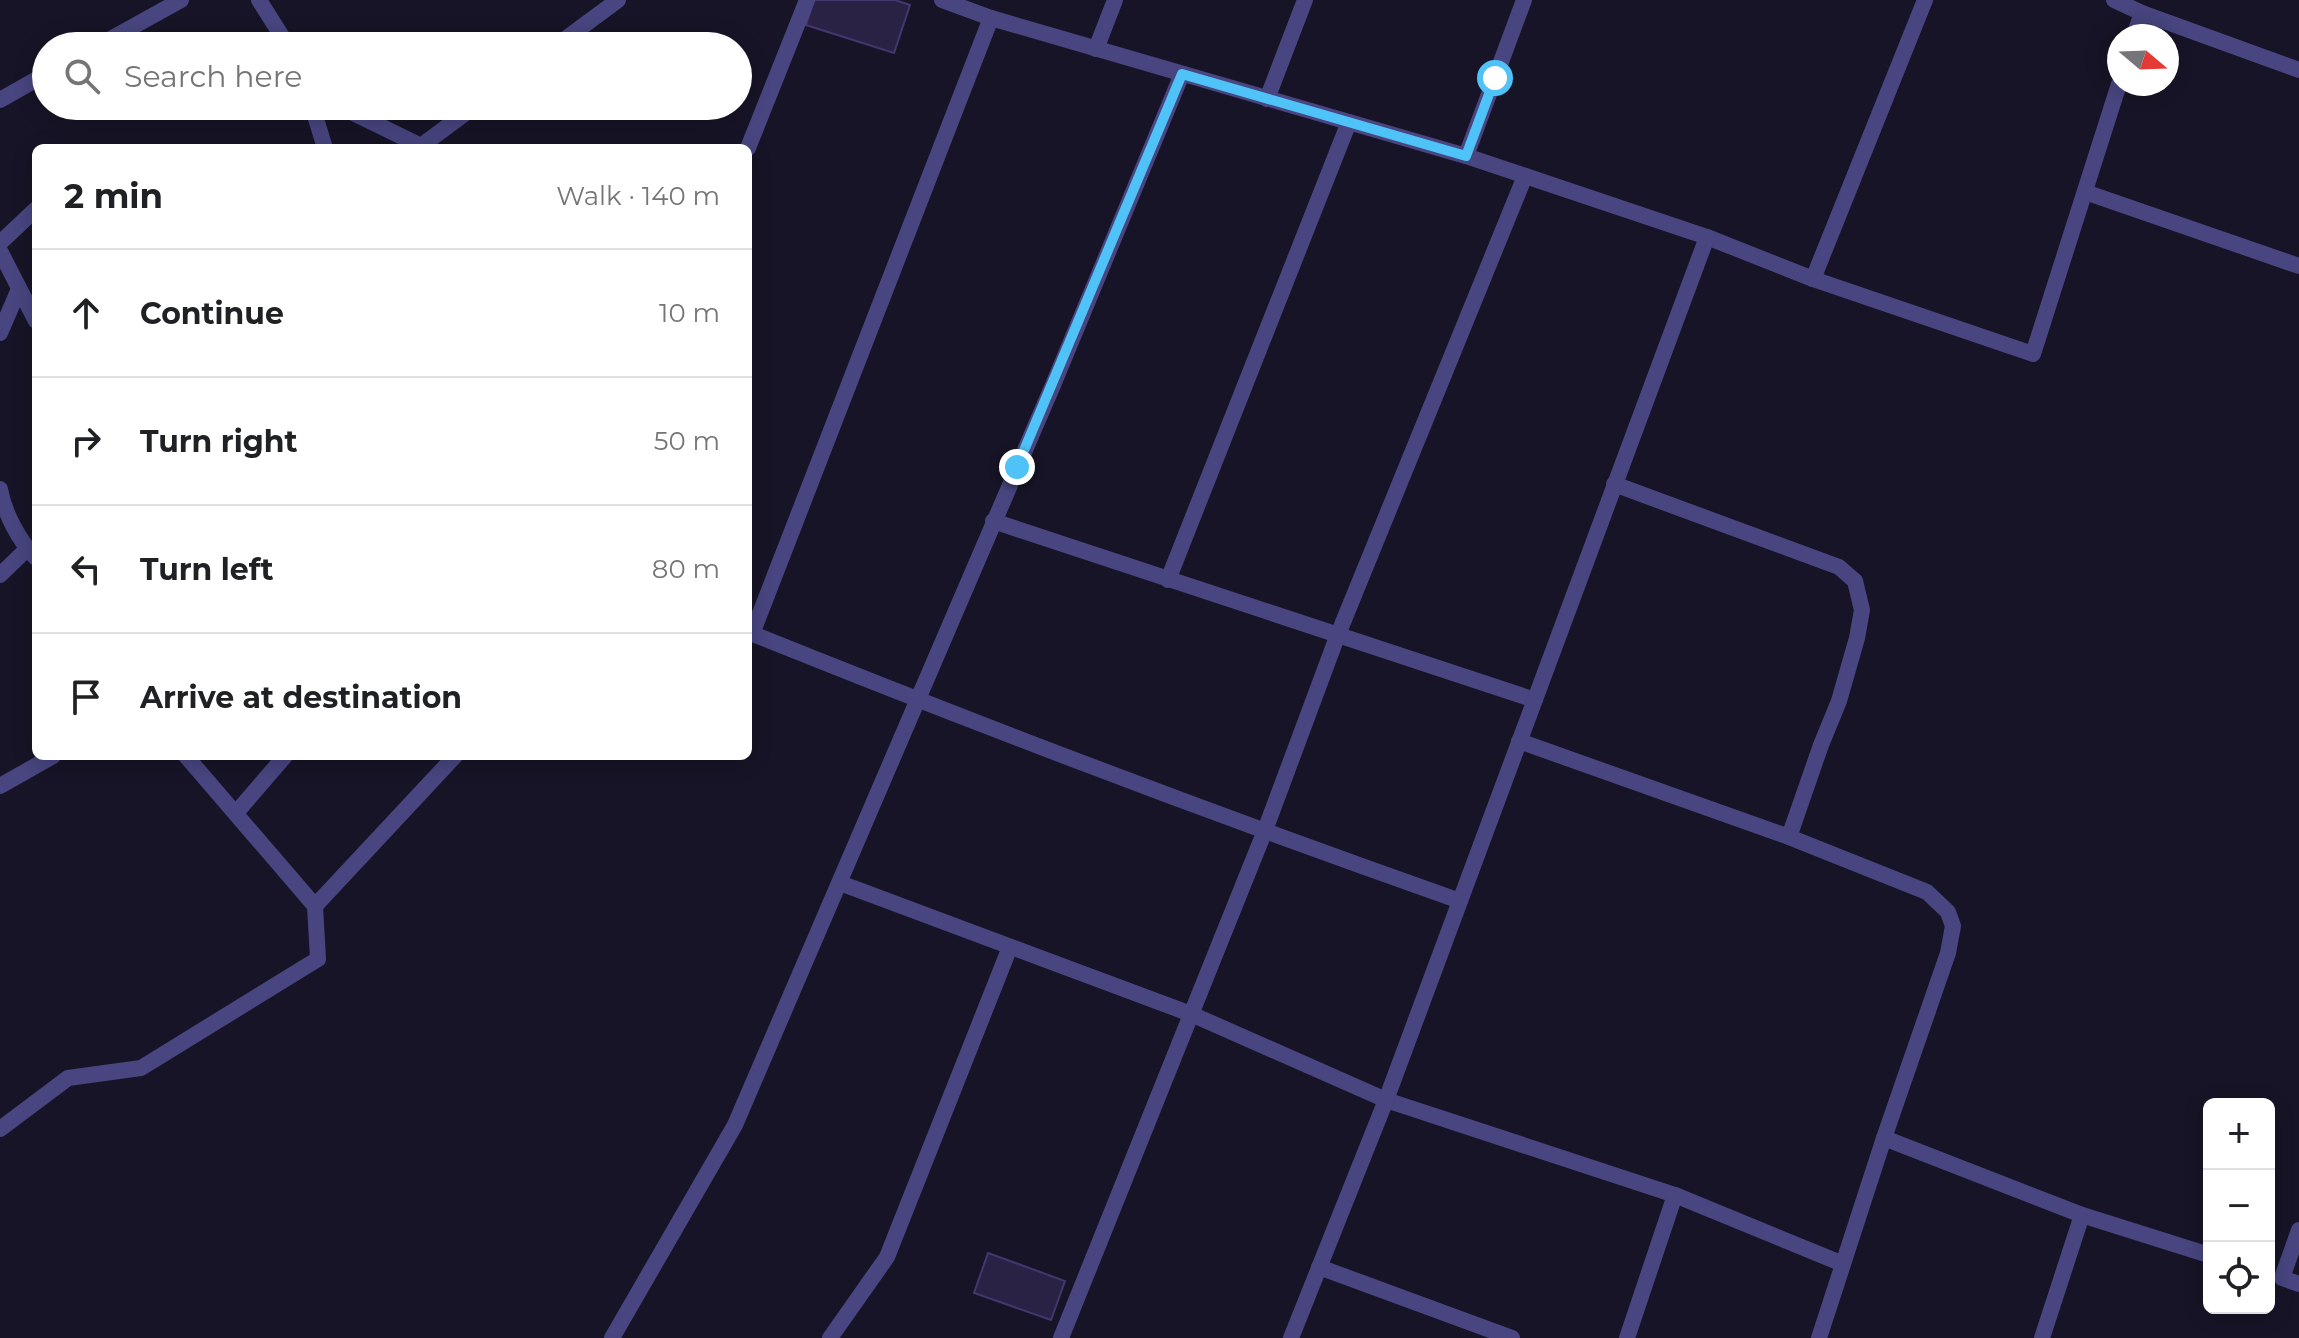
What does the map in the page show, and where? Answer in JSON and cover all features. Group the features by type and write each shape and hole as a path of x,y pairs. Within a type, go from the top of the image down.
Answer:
{"street":[{"path":"123,32 181,0"},
{"path":"259,0 279,32"},
{"path":"575,32 618,0"},
{"path":"750,144 807,0"},
{"path":"942,0 991,18 1466,156 1707,237 1813,279 2033,354 2115,96"},
{"path":"1096,49 1115,0"},
{"path":"1267,99 1305,0"},
{"path":"1466,156 1524,0"},
{"path":"1813,279 1925,0"},
{"path":"2114,0 2299,70"},
{"path":"2138,24 2142,13"},
{"path":"752,628 991,18"},
{"path":"612,1338 735,1125 1053,385 1182,74"},
{"path":"0,100 32,82"},
{"path":"316,120 324,144"},
{"path":"368,120 417,144"},
{"path":"424,144 456,120"},
{"path":"1168,580 1349,122"},
{"path":"1061,1338 1264,833 1337,637 1525,176"},
{"path":"2085,192 2299,266"},
{"path":"0,243 32,213"},
{"path":"1291,1338 1386,1100 1707,237"},
{"path":"0,251 32,313"},
{"path":"0,333 19,289"},
{"path":"1614,484 1839,567 1855,581 1862,610 1849,671 1789,837"},
{"path":"0,489 3,502 31,554 0,575"},
{"path":"993,521 1535,700"},
{"path":"752,634 918,701 1264,833 1460,901"},
{"path":"1519,741 1789,837 1927,892 1948,912 1953,926 1948,953 1819,1338"},
{"path":"0,786 46,760"},
{"path":"0,1129 68,1078 141,1068 318,959 315,906 190,760"},
{"path":"236,813 282,760"},
{"path":"315,906 451,760"},
{"path":"840,883 1191,1014 1386,1100 1675,1195 1843,1264"},
{"path":"830,1338 887,1257 1010,947"},
{"path":"1884,1138 2082,1215 2203,1253"},
{"path":"1627,1338 1675,1195"},
{"path":"2042,1338 2082,1215"},
{"path":"2299,1230 2276,1276 2299,1284"},
{"path":"1319,1267 1512,1338"}],"building":[{"path":"814,0 895,0 910,5 894,53 806,25"},
{"path":"988,1253 1065,1281 1051,1320 974,1293"}],"route":[{"path":"1017,467 1182,74 1466,156 1495,78"}]}
